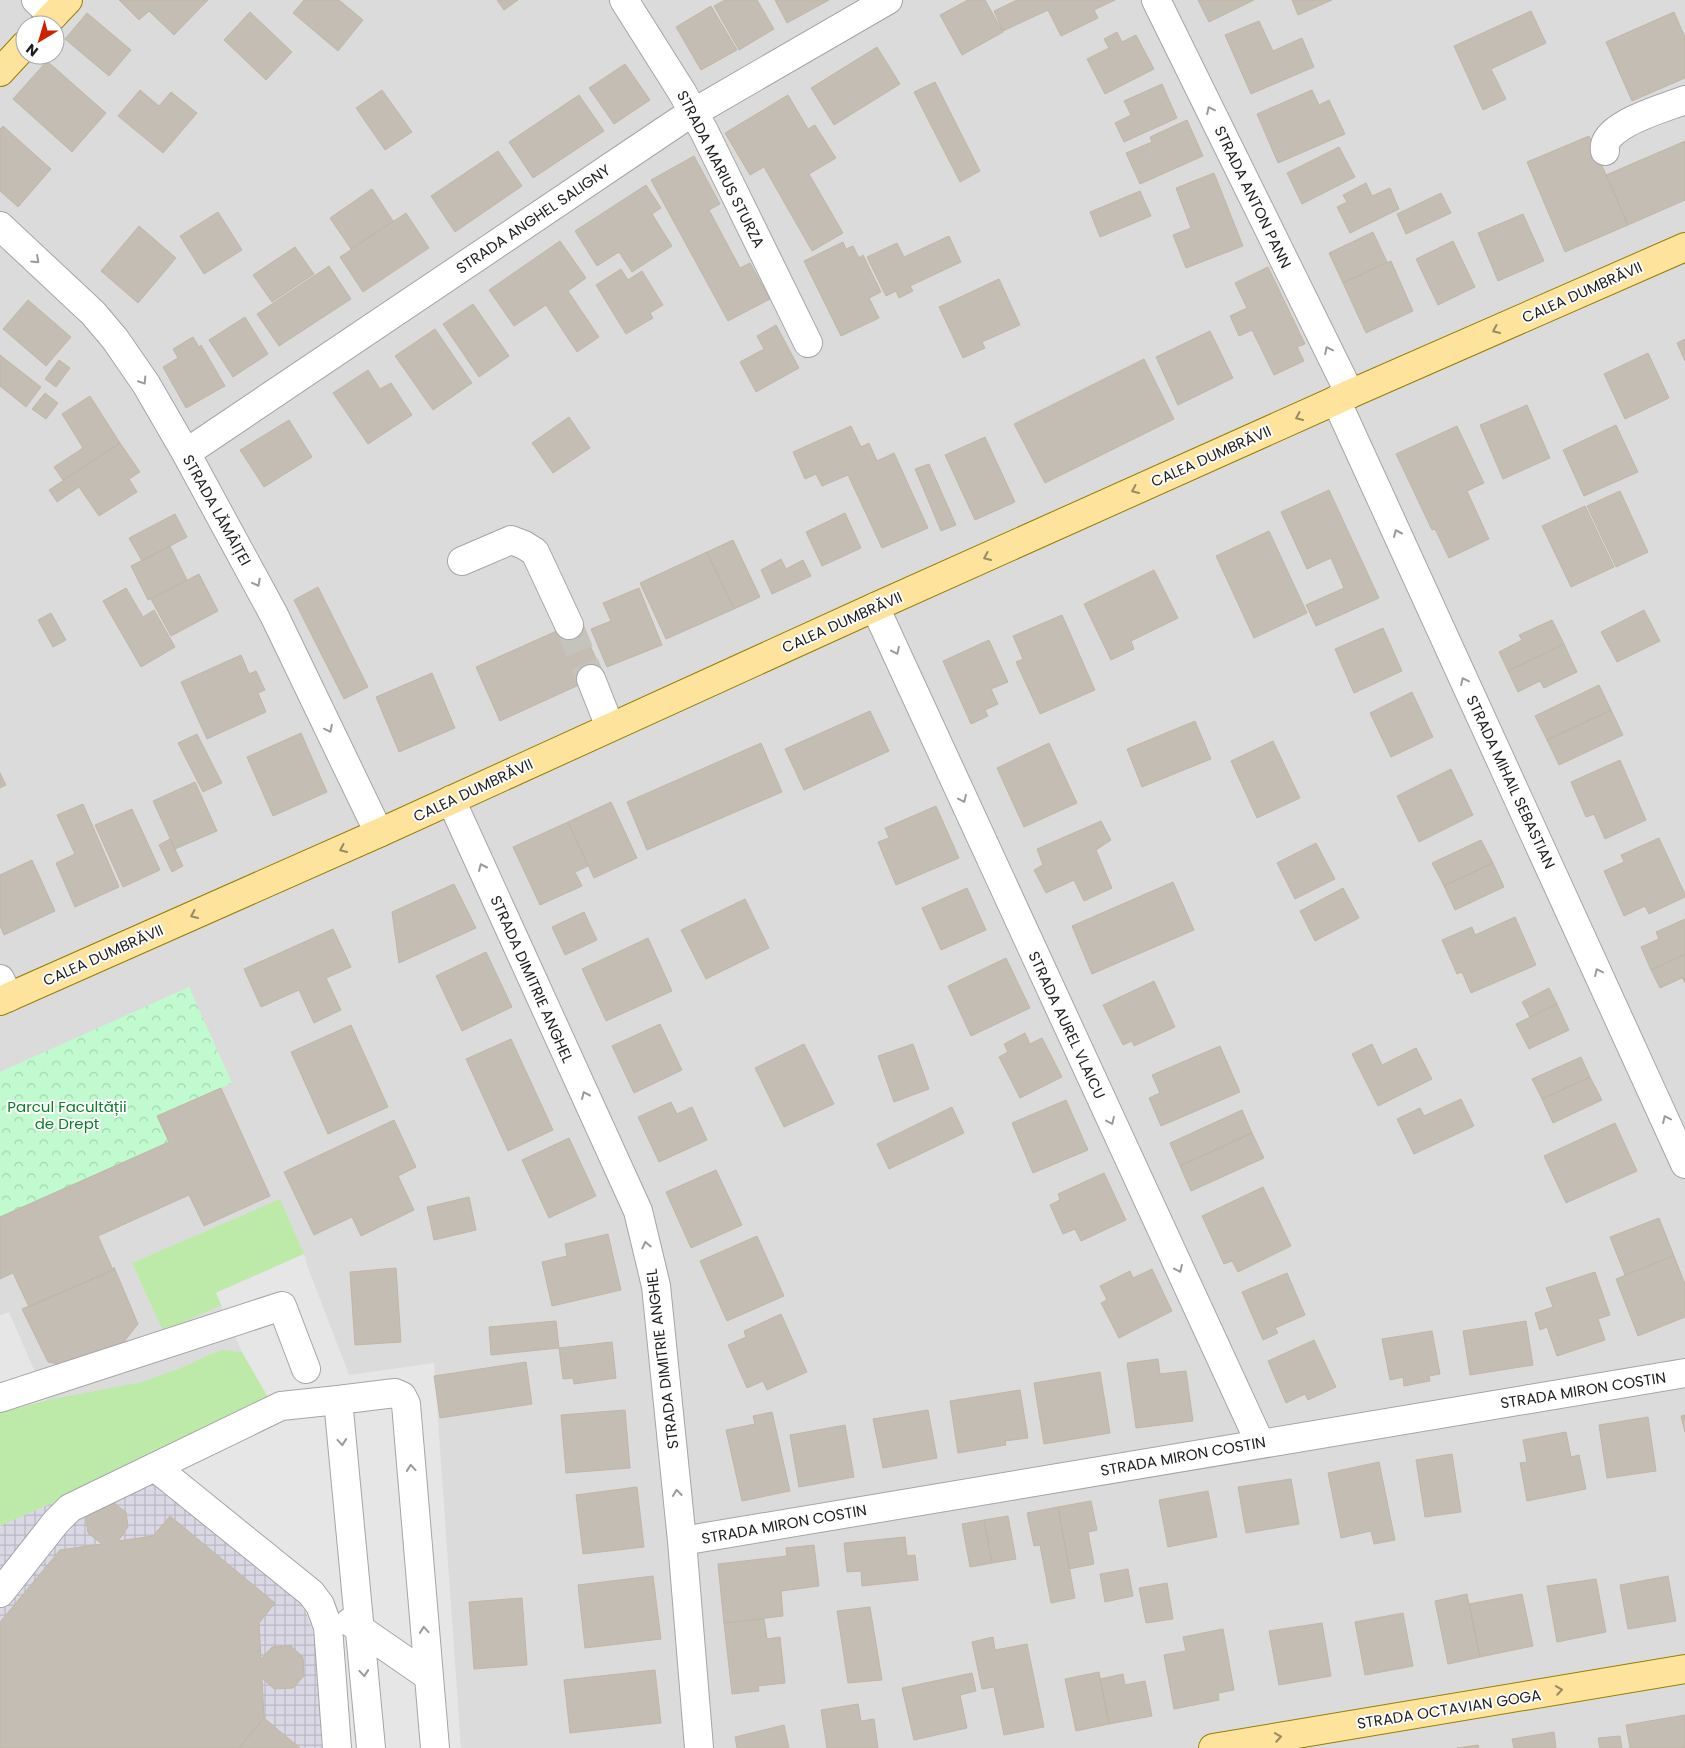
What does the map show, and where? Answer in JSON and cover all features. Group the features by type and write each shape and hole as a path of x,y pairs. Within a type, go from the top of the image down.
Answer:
{"main road":[{"path":"0,72 15,56"},
{"name":"CALEA DUMBRĂVII","path":"3,992 379,833 875,607 1343,397 1685,247"},
{"name":"STRADA OCTAVIAN GOGA","path":"1213,1748 1685,1670"}],"street":[{"name":"STRADA MARIUS STURZA","path":"624,0 693,112 808,343"},
{"name":"STRADA ANGHEL SALIGNY","path":"186,453 693,112 888,0"},
{"name":"STRADA ANTON PANN","path":"1156,0 1343,397"},
{"path":"1606,152 1604,146 1610,136 1620,126 1685,100"},
{"name":"STRADA LĂMÂIȚEI","path":"0,226 93,313 115,339 146,384 186,453 274,615 379,833"},
{"name":"STRADA MIHAIL SEBASTIAN","path":"1343,397 1683,1152"},
{"path":"462,561 511,540 524,545 535,552 569,625"},
{"name":"STRADA AUREL VLAICU","path":"875,607 1260,1443"},
{"path":"591,679 610,727"},
{"name":"STRADA DIMITRIE ANGHEL","path":"451,800 638,1211 656,1286 682,1541 699,1748"},
{"path":"0,1398 282,1306 306,1369"},
{"name":"STRADA MIRON COSTIN","path":"682,1541 1685,1373"},
{"path":"0,1593 56,1522 70,1508 281,1406 396,1392 402,1396 406,1404 435,1748"},
{"path":"338,1400 371,1748"},
{"path":"155,1467 310,1593 428,1676"},
{"path":"310,1593 320,1605 328,1627 337,1748"}],"shaded area":[{"path":"0,0 1685,0 1685,1748 0,1748"},
{"path":"304,1254 349,1375 434,1363 461,1748 328,1748 143,1474 272,1404 242,1352 216,1293"},
{"path":"9,1312 47,1400 0,1413 0,1315"},
{"path":"135,1467 299,1601 305,1610 315,1637 328,1748 0,1748 0,1526"}],"green space":[{"name":"Parcul Facultății de Drept","path":"189,987 232,1083 158,1116 169,1142 0,1217 0,1072"},
{"path":"280,1199 304,1254 217,1292 222,1305 163,1331 132,1263"},
{"path":"223,1350 242,1352 272,1404 0,1526 0,1413 47,1400 142,1382"}],"building":[{"path":"119,0 208,0 174,35 149,11 139,20"},
{"path":"304,0 339,0 363,20 338,51 293,13"},
{"path":"497,0 518,0 504,10"},
{"path":"725,0 757,0 774,29 739,50 714,6"},
{"path":"775,0 829,0 787,23"},
{"path":"968,0 985,0 1003,32 962,55 940,15"},
{"path":"1017,0 1115,0 1094,10 1098,18 1061,36 1048,10 1003,31 994,11"},
{"path":"1198,0 1254,0 1209,22"},
{"path":"1292,0 1332,0 1298,15"},
{"path":"711,6 737,50 701,70 676,27"},
{"path":"1531,11 1546,43 1491,69 1506,99 1483,110 1454,46"},
{"path":"250,12 292,52 266,80 224,40"},
{"path":"1674,12 1685,37 1685,78 1632,101 1606,42"},
{"path":"87,13 131,50 109,76 65,39"},
{"path":"1259,21 1273,51 1302,38 1314,67 1251,94 1225,35"},
{"path":"1117,32 1122,42 1136,35 1154,69 1105,94 1087,59 1109,48 1104,39"},
{"path":"877,47 900,84 834,125 811,88"},
{"path":"625,64 650,100 614,124 589,88"},
{"path":"43,65 52,65 106,113 72,152 13,99"},
{"path":"935,82 980,171 960,182 914,92"},
{"path":"1162,84 1177,118 1124,142 1115,123 1131,115 1124,101"},
{"path":"140,90 159,106 171,92 197,113 163,153 118,116"},
{"path":"382,90 412,132 385,150 356,108"},
{"path":"1312,90 1319,105 1329,100 1345,134 1278,163 1257,114"},
{"path":"579,95 604,131 533,178 509,142"},
{"path":"788,95 808,129 815,125 836,158 809,174 843,233 812,251 764,167 750,175 725,133"},
{"path":"1187,120 1203,156 1140,184 1126,153 1152,142 1150,137"},
{"path":"3,126 51,169 18,207 0,191 0,129"},
{"path":"1589,136 1628,225 1565,252 1527,162"},
{"path":"1685,141 1685,200 1628,225 1606,175"},
{"path":"1339,147 1355,177 1302,204 1287,173"},
{"path":"498,151 522,186 455,232 431,196"},
{"path":"694,156 720,204 709,210 740,268 750,263 770,299 728,321 651,180"},
{"path":"1214,173 1243,246 1186,268 1173,235 1191,228 1176,188"},
{"path":"1366,183 1372,196 1390,188 1399,209 1350,233 1337,207 1347,202 1343,195"},
{"path":"646,185 661,208 652,214 672,246 632,272 619,252 597,266 575,231"},
{"path":"372,189 393,221 351,249 330,218"},
{"path":"1140,191 1151,216 1100,237 1090,212"},
{"path":"1441,193 1451,213 1406,234 1397,214"},
{"path":"218,212 242,250 204,274 180,236"},
{"path":"406,213 429,248 363,292 340,257"},
{"path":"1523,214 1544,261 1498,281 1478,233"},
{"path":"139,226 176,258 138,303 101,271"},
{"path":"1373,232 1387,262 1343,283 1329,253"},
{"path":"949,236 961,262 910,286 913,291 899,298 896,291 886,296 867,257 897,243 904,257"},
{"path":"560,241 586,278 568,291 599,337 577,352 546,305 514,326 489,290"},
{"path":"1453,241 1475,287 1438,305 1416,259"},
{"path":"843,242 846,249 853,246 859,258 863,255 881,292 869,298 879,318 841,336 804,261"},
{"path":"295,247 314,274 272,302 253,275"},
{"path":"1391,261 1413,311 1366,333 1343,283"},
{"path":"329,266 351,299 279,346 257,314"},
{"path":"1268,267 1305,344 1297,347 1304,361 1274,375 1252,330 1239,336 1230,316 1247,308 1235,283"},
{"path":"621,269 628,280 642,271 663,305 650,313 653,318 626,334 596,285"},
{"path":"999,279 1020,325 982,342 985,348 963,358 939,307"},
{"path":"28,300 71,337 46,366 3,329"},
{"path":"473,304 509,356 479,377 443,324"},
{"path":"245,317 268,354 233,377 209,340"},
{"path":"776,325 799,368 756,392 740,362 764,349 757,336"},
{"path":"435,329 472,383 433,410 395,356"},
{"path":"1210,331 1233,378 1178,405 1156,357"},
{"path":"193,337 199,347 201,345 225,386 186,408 163,367 178,358 173,349"},
{"path":"1685,339 1685,361 1677,343"},
{"path":"1648,353 1669,398 1625,419 1604,374"},
{"path":"0,355 41,387 26,407 0,386"},
{"path":"1144,359 1174,419 1045,483 1014,424"},
{"path":"59,360 70,368 56,387 45,379"},
{"path":"368,370 380,389 391,383 412,415 368,444 333,393"},
{"path":"45,393 58,403 46,419 32,409"},
{"path":"90,396 120,443 63,480 54,467 83,448 62,414"},
{"path":"1527,405 1550,458 1503,479 1480,425"},
{"path":"569,417 590,448 553,473 532,443"},
{"path":"289,420 312,457 264,487 240,450"},
{"path":"1616,425 1638,472 1584,496 1563,450"},
{"path":"851,426 861,447 869,443 877,461 894,453 928,528 882,548 848,475 822,486 816,474 805,479 793,452"},
{"path":"1457,426 1484,483 1467,491 1489,539 1449,558 1435,529 1432,530 1396,454"},
{"path":"985,437 1015,502 975,520 945,455"},
{"path":"120,443 140,472 129,479 137,492 99,516 79,487 57,502 49,490"},
{"path":"929,464 956,525 941,531 915,469"},
{"path":"1329,490 1379,598 1316,626 1306,605 1344,588 1331,558 1307,569 1281,512"},
{"path":"1620,491 1648,552 1616,567 1587,506"},
{"path":"1585,506 1614,567 1571,587 1542,526"},
{"path":"845,513 861,548 822,566 806,532"},
{"path":"175,514 187,537 142,561 129,538"},
{"path":"1269,531 1307,613 1254,638 1216,556"},
{"path":"733,540 760,597 734,609 707,552"},
{"path":"170,546 187,580 148,600 131,566"},
{"path":"707,552 734,609 666,639 640,583"},
{"path":"781,559 786,569 803,560 811,576 772,594 761,570"},
{"path":"1154,570 1178,618 1131,641 1134,649 1111,660 1084,604"},
{"path":"199,574 218,611 171,636 151,599"},
{"path":"318,587 368,687 344,699 294,600"},
{"path":"126,588 143,617 154,610 175,647 141,667 103,601"},
{"path":"639,588 662,645 607,667 591,629 611,621 603,603"},
{"path":"1644,610 1660,641 1617,662 1601,632"},
{"path":"51,613 66,640 53,647 38,620"},
{"path":"1062,615 1095,690 1040,714 1016,662 1023,659 1013,636"},
{"path":"1552,620 1564,644 1508,671 1499,652 1522,640 1519,635"},
{"path":"579,621 603,674 500,721 476,667"},
{"path":"1383,628 1402,671 1354,693 1335,649"},
{"path":"989,640 1008,682 991,689 998,704 985,710 988,716 971,724 943,661"},
{"path":"1564,644 1577,672 1544,688 1540,681 1518,692 1508,671"},
{"path":"241,655 249,674 256,671 265,690 258,693 266,712 207,739 181,682"},
{"path":"432,673 455,728 399,752 376,697"},
{"path":"1599,685 1611,710 1547,740 1535,716"},
{"path":"1412,692 1433,737 1391,757 1370,713"},
{"path":"1611,710 1623,735 1559,765 1547,740"},
{"path":"870,711 889,751 804,790 785,749"},
{"path":"1195,721 1211,759 1142,787 1127,749"},
{"path":"301,733 327,792 273,816 247,757"},
{"path":"197,734 222,783 203,792 178,743"},
{"path":"1273,741 1300,798 1257,818 1231,761"},
{"path":"761,743 782,792 647,850 627,802"},
{"path":"1049,743 1077,803 1024,827 997,768"},
{"path":"1620,760 1646,820 1605,839 1594,814 1586,817 1571,782"},
{"path":"1451,769 1473,815 1419,842 1397,796"},
{"path":"0,773 6,785 0,788"},
{"path":"195,782 217,831 175,849 153,801"},
{"path":"611,802 637,858 594,878 568,822"},
{"path":"83,804 119,887 75,907 56,863 75,854 57,815"},
{"path":"936,806 959,858 896,885 878,842 889,838 885,828"},
{"path":"132,809 160,870 123,887 95,825"},
{"path":"1101,821 1111,840 1096,850 1112,888 1084,901 1074,880 1046,893 1034,870 1043,865 1037,849"},
{"path":"568,822 588,866 575,872 582,886 540,905 513,847"},
{"path":"1659,838 1685,897 1649,914 1645,906 1624,916 1604,871 1624,862 1621,855"},
{"path":"170,839 183,866 172,872 159,845"},
{"path":"1481,840 1493,863 1444,886 1432,863"},
{"path":"1316,843 1335,879 1295,899 1277,863"},
{"path":"32,860 55,911 4,935 0,926 0,875"},
{"path":"1493,863 1504,887 1455,910 1444,886"},
{"path":"1173,882 1194,930 1092,974 1072,926"},
{"path":"454,884 476,928 399,963 392,912"},
{"path":"967,888 986,930 941,950 922,908"},
{"path":"1343,888 1359,918 1315,941 1300,911"},
{"path":"745,899 769,948 706,979 681,930"},
{"path":"584,912 597,940 565,955 552,927"},
{"path":"1515,917 1536,965 1471,993 1462,972 1457,974 1442,940 1472,927 1475,935"},
{"path":"1685,919 1685,954 1651,970 1641,947 1659,939 1656,932"},
{"path":"333,929 351,967 326,978 341,1010 314,1023 299,990 261,1007 244,969"},
{"path":"648,938 672,991 606,1021 582,969"},
{"path":"486,952 512,1007 462,1031 436,976"},
{"path":"1685,954 1685,983 1682,978 1660,988 1651,970"},
{"path":"1006,958 1030,1008 971,1036 948,986"},
{"path":"1154,981 1175,1027 1134,1046 1132,1041 1123,1045 1103,1005"},
{"path":"1549,988 1557,1004 1530,1017 1522,1002"},
{"path":"1557,1004 1569,1030 1529,1049 1516,1024"},
{"path":"660,1024 682,1070 634,1093 612,1046"},
{"path":"351,1025 388,1107 328,1134 291,1052"},
{"path":"1025,1033 1030,1044 1042,1038 1062,1077 1020,1098 999,1057 1008,1052 1004,1044"},
{"path":"511,1039 553,1130 508,1151 466,1059"},
{"path":"804,1044 834,1104 784,1127 755,1068"},
{"path":"913,1044 929,1089 894,1102 878,1056"},
{"path":"1372,1044 1382,1065 1416,1048 1432,1079 1378,1106 1352,1054"},
{"path":"1220,1046 1240,1092 1161,1126 1149,1098 1160,1093 1152,1075"},
{"path":"1581,1057 1590,1077 1542,1099 1532,1079"},
{"path":"1590,1077 1602,1100 1553,1123 1542,1099"},
{"path":"221,1088 270,1196 204,1226 189,1195 98,1236 113,1270 29,1307 13,1273 0,1279 0,1217 169,1142 157,1116"},
{"path":"1461,1099 1474,1126 1414,1154 1397,1119 1420,1108 1424,1116"},
{"path":"1066,1100 1088,1150 1033,1173 1012,1123"},
{"path":"671,1102 677,1114 692,1107 707,1140 659,1162 638,1117"},
{"path":"952,1107 964,1133 889,1169 877,1144"},
{"path":"1242,1110 1252,1133 1180,1166 1170,1143"},
{"path":"394,1120 416,1167 398,1176 414,1210 361,1236 352,1217 314,1235 284,1172"},
{"path":"1615,1123 1637,1171 1566,1203 1544,1156"},
{"path":"1252,1133 1264,1158 1191,1191 1180,1166"},
{"path":"569,1138 596,1196 549,1218 522,1160"},
{"path":"716,1170 742,1225 691,1248 666,1192"},
{"path":"1104,1173 1126,1220 1081,1241 1075,1229 1063,1234 1050,1205 1060,1200 1058,1194"},
{"path":"1263,1187 1291,1246 1238,1272 1232,1261 1224,1264 1202,1216"},
{"path":"469,1197 476,1230 434,1240 427,1207"},
{"path":"1659,1218 1674,1256 1625,1275 1610,1237"},
{"path":"608,1234 621,1290 552,1306 542,1262 567,1256 565,1244"},
{"path":"757,1236 784,1296 727,1321 700,1261"},
{"path":"1674,1256 1685,1284 1685,1317 1638,1336 1616,1279"},
{"path":"114,1267 138,1324 116,1352 81,1368 48,1362 22,1309 113,1270"},
{"path":"396,1268 401,1342 355,1345 350,1272"},
{"path":"1152,1269 1172,1311 1119,1338 1101,1303 1107,1300 1100,1286 1130,1271 1133,1278"},
{"path":"1595,1272 1610,1315 1598,1319 1605,1340 1557,1356 1547,1327 1540,1330 1535,1313 1553,1307 1546,1288"},
{"path":"1287,1273 1305,1315 1275,1328 1278,1333 1263,1340 1242,1292"},
{"path":"781,1314 807,1372 767,1390 763,1381 747,1388 728,1345 746,1337 744,1331"},
{"path":"556,1321 559,1348 491,1355 489,1327"},
{"path":"1526,1321 1533,1365 1470,1375 1463,1331"},
{"path":"1432,1331 1440,1374 1429,1376 1430,1381 1404,1386 1403,1377 1390,1380 1382,1339"},
{"path":"1314,1340 1336,1387 1308,1400 1305,1394 1286,1403 1268,1361"},
{"path":"612,1342 616,1378 574,1384 573,1378 563,1379 559,1348"},
{"path":"1158,1359 1160,1374 1186,1371 1193,1421 1136,1428 1127,1363"},
{"path":"526,1362 532,1404 440,1418 434,1376"},
{"path":"1100,1372 1110,1433 1044,1444 1034,1383"},
{"path":"1020,1390 1028,1438 1005,1441 1006,1445 958,1453 950,1401"},
{"path":"625,1410 630,1468 566,1473 561,1415"},
{"path":"928,1410 937,1458 883,1468 873,1419"},
{"path":"772,1412 790,1491 742,1501 726,1430 755,1424 753,1416"},
{"path":"1685,1415 1685,1432 1681,1416"},
{"path":"1648,1417 1656,1471 1607,1478 1599,1425"},
{"path":"845,1425 854,1477 799,1487 790,1435"},
{"path":"1566,1432 1571,1457 1579,1455 1586,1489 1527,1501 1520,1463 1527,1462 1523,1440"},
{"path":"1452,1454 1461,1512 1425,1517 1416,1460"},
{"path":"1379,1462 1395,1540 1374,1544 1371,1531 1341,1538 1328,1473"},
{"path":"1291,1479 1299,1524 1246,1533 1238,1487"},
{"path":"637,1487 644,1547 583,1554 576,1495"},
{"path":"1208,1491 1217,1537 1168,1547 1159,1500"},
{"path":"1091,1501 1097,1530 1088,1532 1094,1564 1069,1569 1058,1507"},
{"path":"112,1502 126,1512 128,1527 118,1541 153,1536 170,1516 275,1603 259,1623 261,1659 272,1647 291,1646 303,1657 304,1676 293,1688 274,1689 262,1678 264,1718 239,1748 0,1748 0,1622 60,1550 102,1544 88,1533 86,1518 96,1504"},
{"path":"1058,1507 1075,1598 1051,1603 1040,1545 1034,1546 1027,1513"},
{"path":"1008,1516 1016,1559 992,1563 984,1520"},
{"path":"984,1520 992,1563 970,1567 962,1524"},
{"path":"905,1537 907,1556 915,1555 918,1580 862,1586 861,1571 847,1572 844,1543"},
{"path":"814,1545 819,1586 781,1591 783,1616 724,1623 718,1564 787,1556 786,1548"},
{"path":"1128,1569 1133,1596 1105,1602 1100,1574"},
{"path":"653,1576 661,1639 585,1648 578,1585"},
{"path":"1668,1576 1676,1621 1628,1629 1620,1585"},
{"path":"1596,1579 1606,1632 1557,1642 1547,1586"},
{"path":"1167,1583 1173,1619 1146,1623 1139,1588"},
{"path":"1467,1594 1480,1657 1448,1664 1435,1601"},
{"path":"1522,1594 1533,1646 1480,1657 1469,1604"},
{"path":"522,1598 527,1665 474,1669 469,1602"},
{"path":"870,1607 882,1680 848,1683 837,1611"},
{"path":"1403,1613 1413,1666 1365,1675 1355,1622"},
{"path":"764,1619 767,1639 780,1637 785,1683 758,1686 759,1691 732,1694 724,1623"},
{"path":"1322,1623 1331,1676 1279,1685 1269,1631"},
{"path":"1223,1629 1234,1690 1218,1693 1219,1700 1174,1709 1164,1655 1186,1651 1183,1637"},
{"path":"993,1637 995,1650 1027,1644 1044,1727 1004,1735 994,1687 982,1689 972,1642"},
{"path":"655,1670 661,1723 570,1733 564,1680"},
{"path":"1099,1672 1109,1724 1076,1731 1065,1679"},
{"path":"972,1673 976,1691 960,1695 967,1728 914,1740 902,1688"},
{"path":"1123,1674 1125,1685 1145,1681 1152,1716 1109,1724 1100,1679"},
{"path":"858,1704 861,1721 874,1719 878,1748 827,1748 821,1710"},
{"path":"1685,1715 1685,1748 1630,1748 1626,1725"},
{"path":"264,1718 300,1748 239,1748"},
{"path":"784,1725 789,1748 737,1748 735,1737"},
{"path":"1554,1732 1556,1748 1514,1748 1512,1739"},
{"path":"1620,1736 1622,1748 1600,1748 1598,1738"},
{"path":"1478,1745 1479,1748 1457,1748"}],"tunnel":[{"path":"569,625 591,679"}]}
